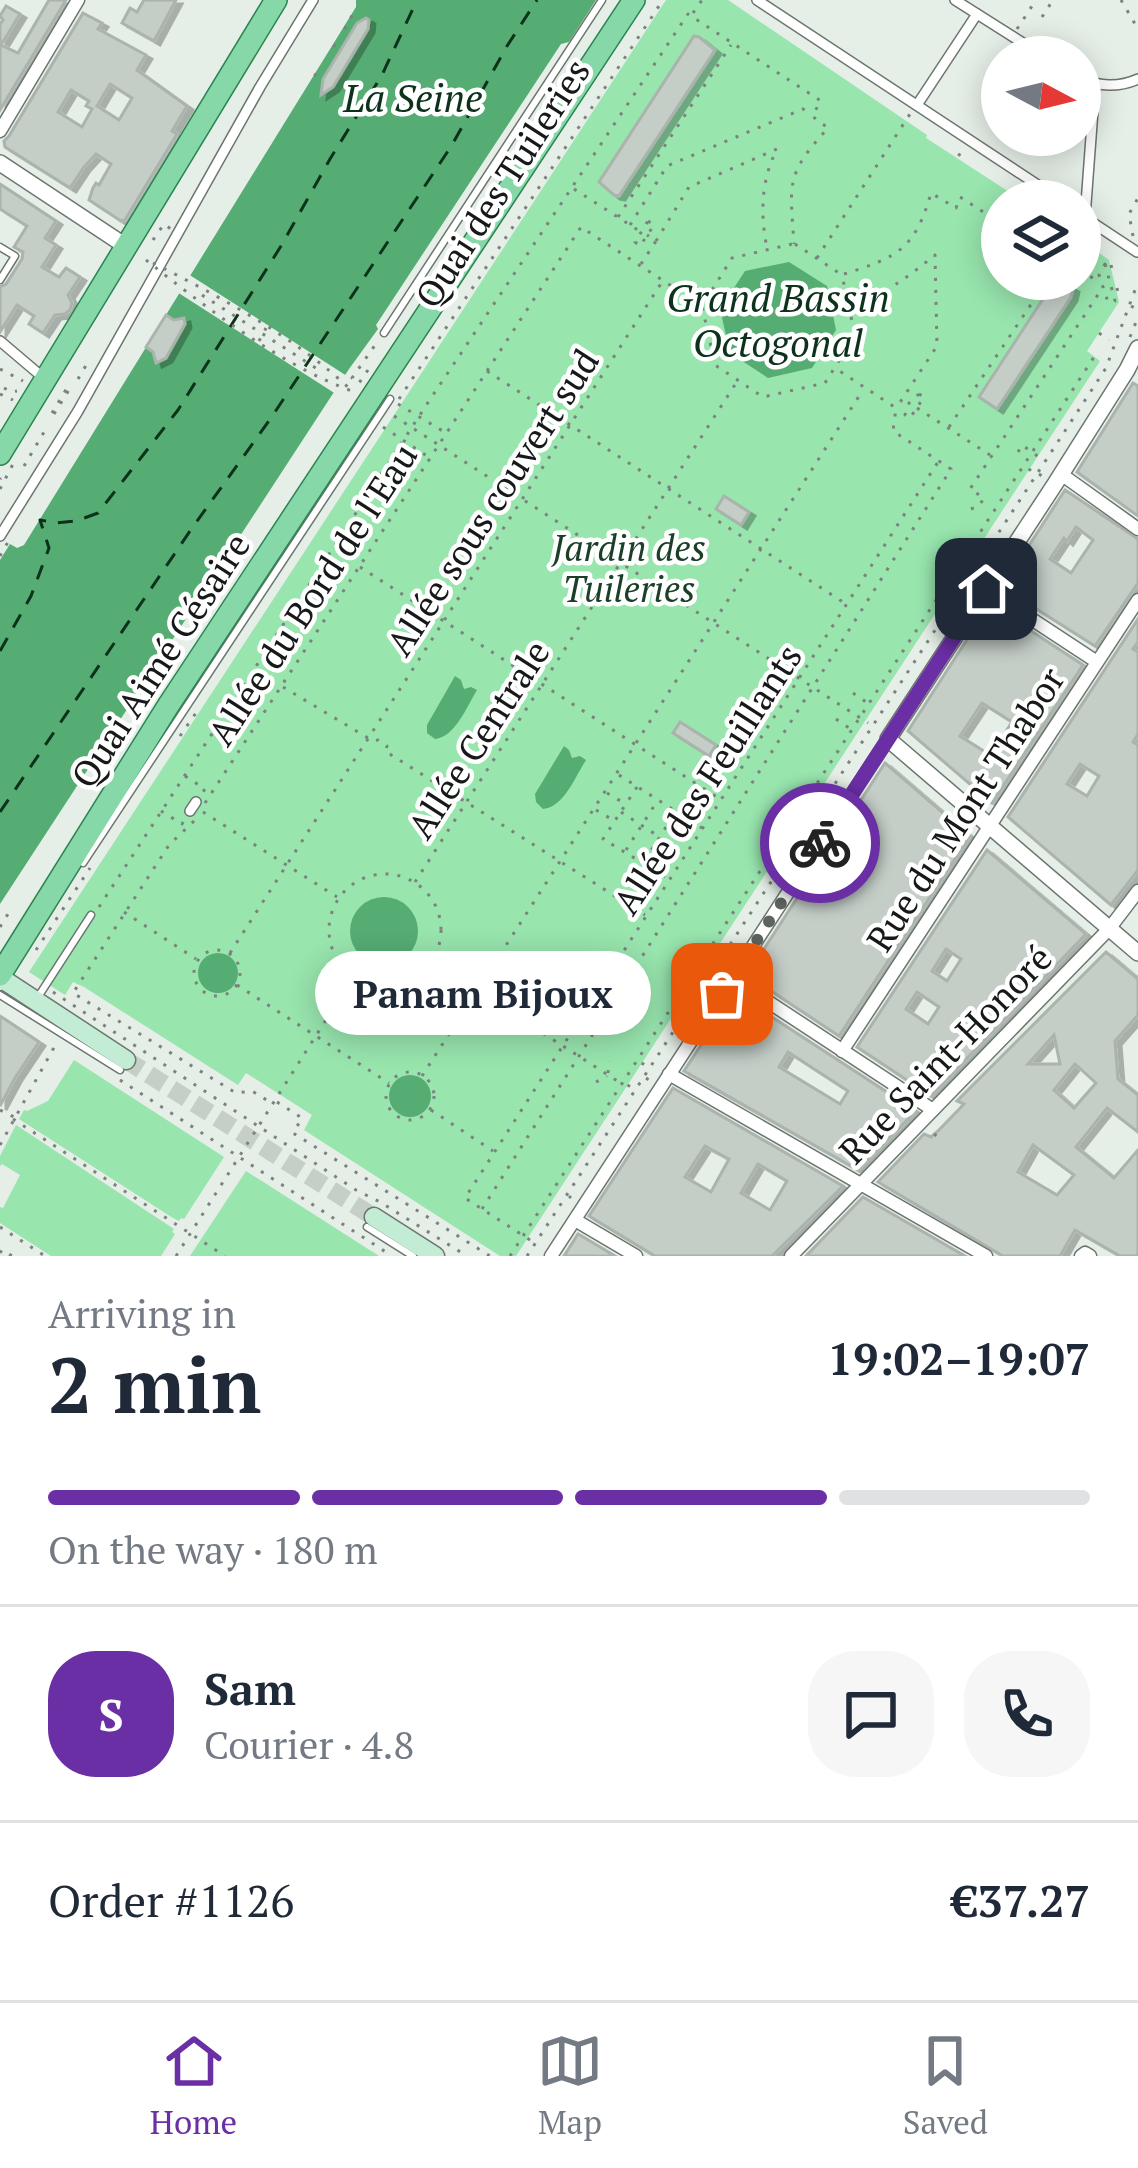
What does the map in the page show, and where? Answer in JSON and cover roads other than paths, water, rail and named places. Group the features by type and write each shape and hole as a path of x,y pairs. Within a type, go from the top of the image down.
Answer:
{"main road":[{"path":"0,454 38,383 138,255 276,0"},
{"name":"Quai des Tuileries","path":"384,389 633,4"},
{"name":"Quai Aimé Césaire","path":"0,978 168,706 384,389"},
{"path":"0,978 40,993 121,1070"},
{"path":"371,1222 435,1256"}],"street":[{"path":"0,131 78,0"},
{"path":"0,536 78,411 313,0"},
{"path":"757,0 1030,180"},
{"path":"955,0 1012,36"},
{"path":"917,106 977,14"},
{"path":"1101,85 1138,79"},
{"path":"0,163 138,255"},
{"path":"1101,227 1137,252"},
{"path":"0,341 38,383"},
{"path":"550,1256 571,1217 888,739 982,586 1133,373 1138,348"},
{"path":"1061,474 1138,529"},
{"path":"982,586 1097,662"},
{"name":"Rue du Mont Thabor","path":"842,1051 1138,600"},
{"path":"888,739 1138,953"},
{"name":"Rue Saint-Honoré","path":"791,1256 1109,929 1138,890"},
{"path":"732,978 933,1110"},
{"path":"669,1074 980,1255"},
{"path":"571,1217 636,1256"},
{"path":"1081,1256 1090,1256"}],"lane":[{"path":"382,335 602,0"},
{"path":"0,247 15,256 0,280"},
{"name":"Quai Aimé Césaire","path":"83,862 384,389"},
{"path":"40,993 91,915"},
{"path":"0,995 121,1070"},
{"path":"371,1222 413,1256"}],"water":[{"name":"La Seine","path":"356,0 596,0 569,42 561,44 0,904 0,560 10,544 24,545 356,7"},
{"name":"Grand Bassin Octogonal","path":"789,262 827,286 836,330 812,368 768,378 730,353 720,309 745,271"},
{"path":"455,676 464,689 477,690 454,727 435,739 427,733 427,725"},
{"path":"564,746 572,758 586,760 563,797 543,809 535,794"},
{"path":"384,897 408,907 418,931 408,955 384,965 360,955 350,931 360,907"},
{"path":"218,953 232,959 238,973 232,987 218,993 204,987 198,973 204,959"},
{"path":"410,1075 425,1081 431,1096 425,1111 410,1117 395,1111 389,1096 395,1081"}],"tunnel":[{"path":"126,1060 374,1217"}],"place":[{"name":"Panam Bijoux","path":"722,994"}],"park label":[{"name":"Jardin des Tuileries","path":"629,568"}]}
